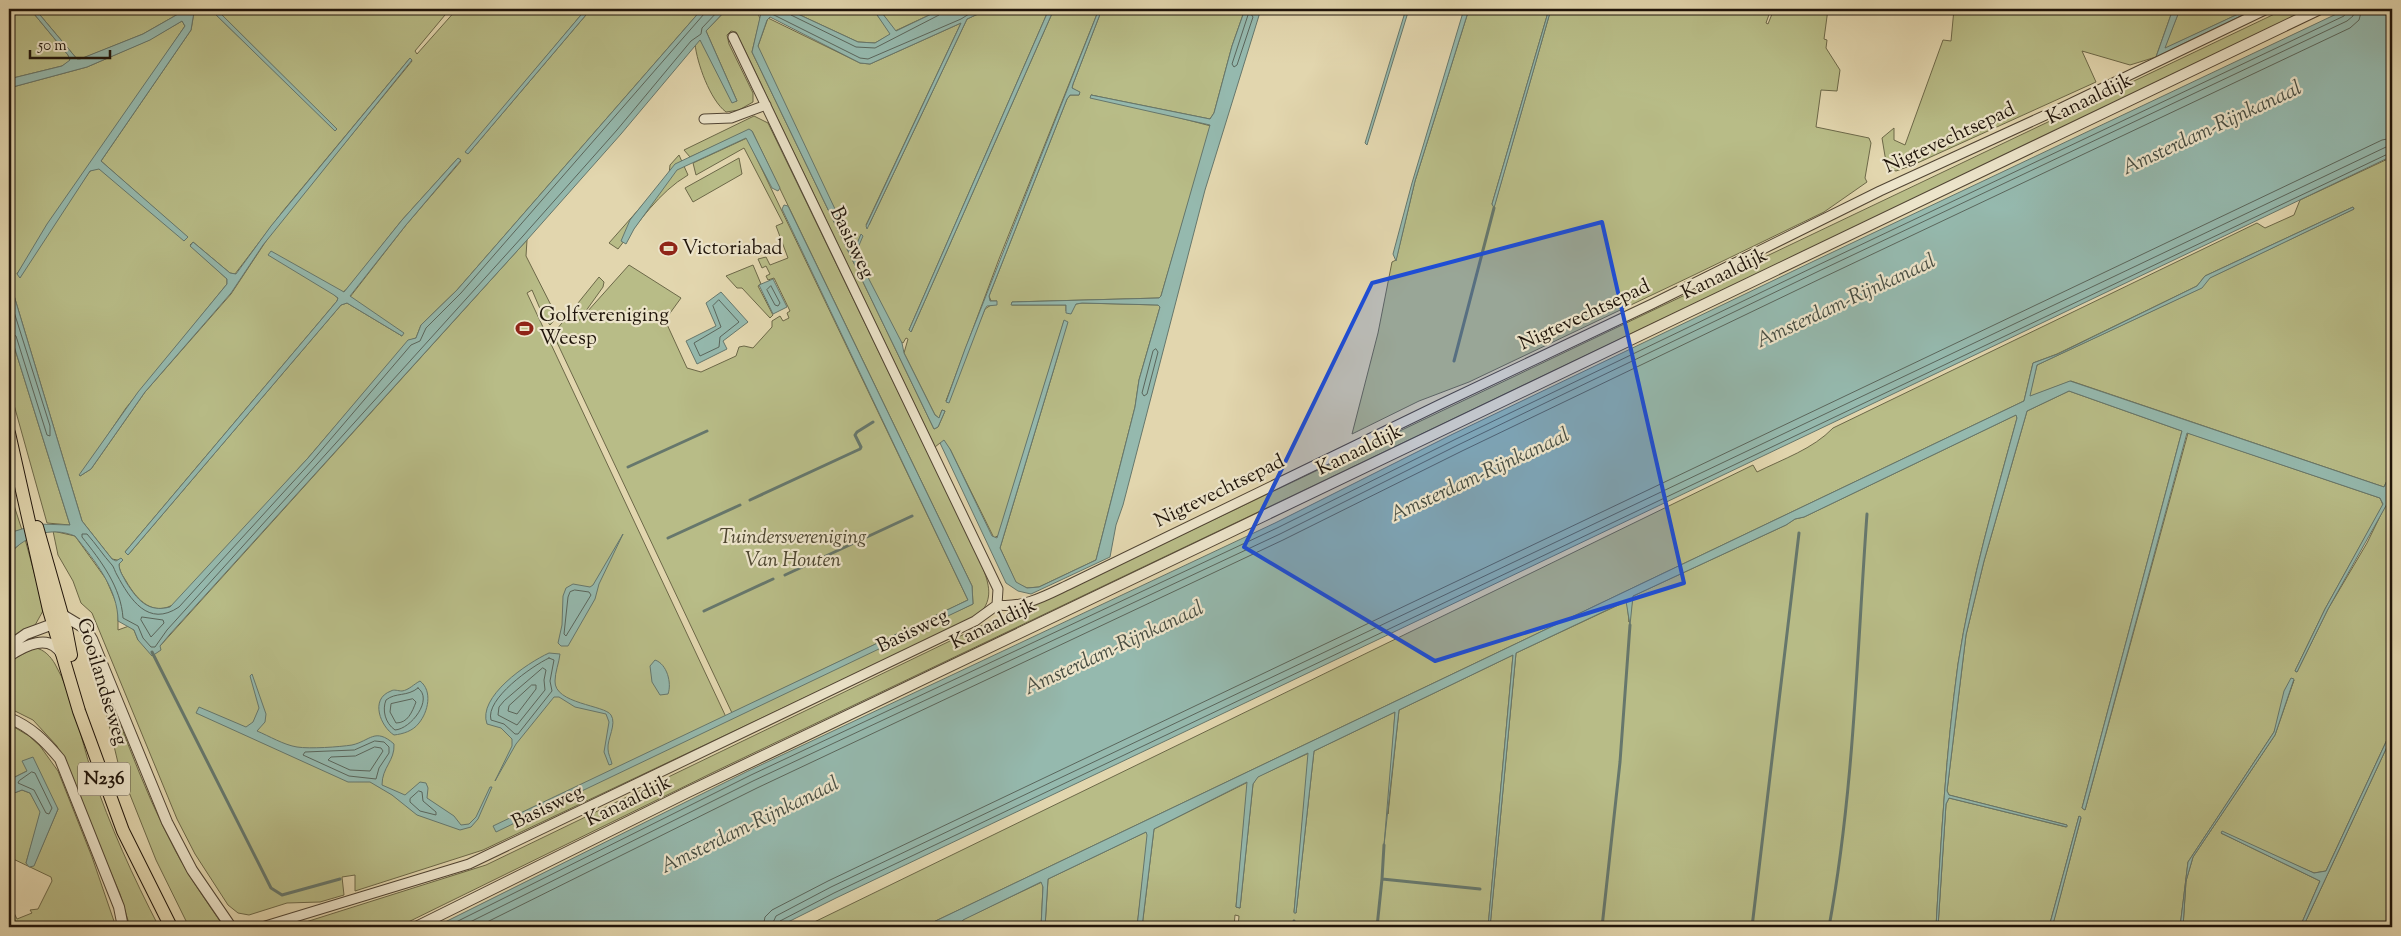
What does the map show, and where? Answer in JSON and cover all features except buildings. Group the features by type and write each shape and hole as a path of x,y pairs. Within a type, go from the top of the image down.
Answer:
{"main road":[{"name":"Gooilandseweg","path":"9,433 18,468 25,480 37,543 57,619 63,658 79,711 123,831 171,927"},
{"name":"Gooilandseweg","path":"57,619 66,629 67,642 92,723 122,806 176,927"}],"street":[{"name":"Nigtevechtsepad","path":"997,605 1011,607 1024,605 1068,585 1652,304 1880,190 2061,108 2267,9"},
{"name":"Kanaaldijk","path":"416,927 686,793 2320,9"},
{"name":"Basisweg","path":"262,927 469,864 975,621 997,605 998,589 733,37"},
{"path":"704,119 731,118 766,105"},
{"path":"9,646 26,634 57,619 86,629 92,639 167,822 192,870 231,927"},
{"path":"9,656 27,646 42,643 55,647 63,658"},
{"path":"9,718 26,726 44,741 60,759 119,907 123,927"}],"highlighted area":[{"path":"1602,222 1684,583 1435,661 1244,547 1372,283"}],"green space":[{"path":"9,9 30,9 68,55 70,61 62,66 9,79"},
{"path":"35,9 187,9 143,34 77,59"},
{"path":"199,9 210,9 335,130 216,9 450,9 415,51 417,54 457,9 586,9 466,152 468,154 591,9 702,9 457,290 421,325 416,338 408,341 308,458 176,603 160,609 146,605 135,595 120,571 119,564 122,561 112,559 82,521 9,279 9,88 87,67 149,40 182,21 185,26 17,274 90,171 99,168 187,237 101,161 191,30 194,12","holes":["410,58 412,61 272,232 231,294 145,392 91,469 80,476 126,408 227,284 227,279 190,245 193,242 230,273 235,274 283,211","458,158 461,161 406,225 350,297 402,336 347,303 341,305 128,555 125,552 337,301 338,298 334,295 338,291 343,292 347,289 402,220"]},
{"path":"739,9 758,13 760,19 752,52 934,429 938,427 945,411 942,410 939,418 935,415 904,353 908,339 906,338 903,343 899,341 858,258 857,250 861,235 856,246 852,245 758,51 768,18 860,63 870,64 961,23 866,225 869,225 967,19 989,9 1049,9 909,330 911,332 1054,9 1099,9 999,259 946,401 985,309 997,301 991,301 989,296 1067,99 1070,95 1079,95 1079,92 1072,88 1073,84 1102,9 1245,9 1232,46 1214,113 1210,119 1091,95 1211,126 1161,296 1159,298 1012,302 1012,305 1066,305 1066,311 1076,304 1082,303 1159,305 1160,307 1139,380 1135,407 1096,560 1039,587 1027,588 1016,583 1000,548 1059,352 1064,321 999,535 994,538 950,449 940,443 935,447 736,32 731,31 727,35 729,44 753,93 753,102 739,110 726,112 710,90 701,71 695,44 700,39 732,102 737,101 706,31 726,10"},
{"path":"787,9 873,9 891,34 875,43 858,42"},
{"path":"879,9 942,9 895,31"},
{"path":"1469,9 1549,9 1492,204 1494,207 1551,9 1771,9 1766,23 1768,24 1774,9 1828,9 1824,39 1827,40 1826,48 1840,70 1837,91 1821,90 1816,127 1869,138 1871,143 1865,178 1867,182 1824,212 1469,382 1419,401 1352,434 1378,333 1392,262 1396,260 1415,181"},
{"path":"1954,9 2173,9 2156,57 2130,65 2082,51 2096,82 1913,165 1896,171 1887,168 1882,138 1894,128 1894,140 1905,145 1943,40 1951,41"},
{"path":"2180,9 2249,9 2164,49"},
{"path":"2285,9 2311,9 716,771 398,927 290,927 486,865 981,626 1062,592"},
{"path":"754,116 768,123 982,565 989,591 984,609 979,615 483,850 355,891 355,875 342,877 344,895 320,902 287,903 249,915 238,913 228,905 195,854 177,819 92,613 81,603 73,581 58,555 53,531 75,536 106,579 118,607 118,630 129,626 134,630 138,640 160,646 527,240 526,256 557,317 550,325 544,318 532,290 527,293 726,717 973,604 972,586 752,131 749,130 690,157 684,150"},
{"name":"Tuindersvereniging Van Houten","path":"747,138 968,600 732,713 553,334 599,277 604,282 603,287 578,322 629,265 681,298 665,320 687,368 701,372 736,356 739,347 753,348 772,327 772,321 780,316 783,321 789,318 787,313 790,311 774,278 768,280 766,276 770,274 766,266 762,268 758,259 766,257 770,265 788,258 776,226 783,223 744,148 696,175 693,163"},
{"path":"679,155 688,175 659,199 618,249 609,243 669,175 670,165"},
{"path":"2392,157 2392,470 2384,487 2071,381 2029,397 2037,365 2201,288 2209,278 2354,209 2353,207 2205,276 2197,286 2057,354 2033,363 2024,401 923,927 804,927 1753,465 1757,472 1787,458 1807,448 1833,428 2257,223 2265,228 2294,215 2300,200"},
{"path":"739,158 742,174 693,202 685,188"},
{"path":"753,265 761,284 758,286 773,315 770,318 742,288 737,288 726,276"},
{"path":"9,330 70,525 47,523 9,387"},
{"path":"2069,391 2182,431 2082,808 2085,810 2188,433 2380,498 2383,505 2325,609 2295,671 2297,672 2328,609 2367,543 2392,492 2392,729 2326,871 2314,873 2221,833 2320,881 2300,927 2183,927 2186,881 2193,857 2275,735 2294,680 2274,732 2188,862 2180,927 2052,927 2081,818 2079,816 2049,927 1938,927 1946,804 1949,798 2066,827 2067,825 1949,795 1947,791 1966,635 1984,561 2027,411"},
{"path":"2016,415 2017,418 1977,571 1958,664 1947,762 1936,927 1490,927 1516,653 1627,601 1629,622 1633,596 1786,525 1795,519 1804,517"},
{"path":"9,490 22,530 9,533"},
{"path":"25,539 44,609 34,627 9,639 9,554"},
{"path":"81,633 90,644 140,774 162,825 186,870 224,927 189,927 156,860 119,767 94,662"},
{"path":"35,648 49,656 62,677 106,812 131,870 159,927 130,927 120,894 57,746 33,720 9,708 9,661"},
{"path":"1513,655 1488,927 1238,927 1239,916 1235,915 1234,927 1142,927 1154,829 1248,782 1236,907 1240,908 1253,784 1257,777 1309,753 1294,912 1296,913 1314,751 1395,712 1388,814 1399,710"},
{"path":"9,724 29,736 40,746 58,771 92,857 116,927 9,927 9,909 13,911 17,919 32,913 30,910 38,909 52,881 51,877 9,857 9,795 22,790 30,793 41,812 26,863 34,865 58,809 27,771 9,780"},
{"path":"2392,736 2392,927 2303,927"},
{"path":"1146,832 1148,835 1137,927 1045,927 1048,879"},
{"path":"1042,882 1041,927 959,927 962,920"}],"water":[{"path":"30,9 35,9 77,59 80,59 143,34 187,9 199,9 194,12 191,30 101,161 188,237 184,241 99,169 90,171 20,278 17,274 47,224 185,26 182,21 150,40 87,67 9,88 9,79 62,66 70,60 68,55"},
{"path":"210,9 216,9 337,129 335,131"},
{"path":"586,9 591,9 468,154 465,152"},
{"path":"702,9 735,9 726,10 706,31 737,101 732,103 700,40 621,134 527,240 170,634 160,646 161,650 152,656 138,640 134,630 118,621 117,609 110,587 97,565 75,536 57,532 39,534 23,542 9,554 9,533 38,524 70,525 9,330 9,279 82,521 112,559 116,561 121,558 123,560 119,564 120,571 134,594 143,603 155,608 170,607 308,458 408,340 416,338 421,325 457,290"},
{"path":"739,9 787,9 858,42 875,43 890,34 873,9 879,9 896,31 942,9 989,9 967,19 867,229 866,226 961,23 870,64 860,63 770,17 767,20 758,46 852,245 856,246 861,234 863,236 857,250 858,258 902,343 904,353 935,415 939,418 942,410 945,411 938,427 934,429 752,52 761,13"},
{"path":"1049,9 1054,9 911,332 909,330"},
{"path":"1099,9 1102,9 1072,88 1080,92 1079,95 1070,95 1067,99 989,296 990,301 997,301 997,305 987,306 985,309 949,403 946,402 965,349"},
{"path":"1245,9 1261,9 1205,190 1123,505 1116,525 1110,557 1031,594 1018,591 1006,583 940,443 944,440 950,449 992,536 997,538 1064,320 1068,322 1000,548 1016,582 1027,588 1039,587 1096,560 1135,407 1139,380 1160,307 1158,305 1082,303 1076,304 1071,314 1066,313 1066,305 1011,305 1012,302 1159,298 1161,296 1210,125 1090,98 1091,95 1210,119 1214,113 1232,46"},
{"path":"1406,9 1409,9 1367,145 1365,143"},
{"path":"1464,9 1469,9 1415,181 1396,261 1393,254 1412,183"},
{"path":"1549,9 1551,9 1494,208 1492,204"},
{"path":"2173,9 2180,9 2165,48 2249,9 2255,9 2156,57"},
{"name":"Amsterdam-Rijnkanaal","path":"2347,9 2392,9 2392,156 778,927 435,927 748,771 1275,523 1453,434"},
{"path":"410,58 412,60 263,245 231,293 145,392 91,469 80,476 138,392 227,284 227,279 190,246 193,242 230,273 236,274 271,226"},
{"path":"749,129 752,131 780,188 778,191 772,188 746,138 677,170 634,229 626,244 621,241 630,220 675,164"},
{"path":"458,158 461,160 406,225 350,296 404,333 402,336 347,303 341,305 128,555 125,552 337,301 338,298 334,295 268,255 271,251 344,292 402,220"},
{"path":"784,205 788,206 972,586 973,604 496,832 493,826 968,600 782,209"},
{"path":"2353,207 2354,209 2210,278 2202,288 2037,365 2030,396 2070,381 2384,487 2392,470 2392,492 2328,609 2297,672 2295,671 2325,609 2383,504 2380,498 2187,433 2085,810 2082,808 2182,431 2069,391 2027,411 1984,561 1966,635 1947,791 1949,795 2067,825 2067,827 1949,798 1946,804 1938,927 1936,927 1944,795 1958,664 1977,571 2017,418 2016,415 1804,517 1795,519 1786,525 1633,596 1630,625 1626,601 1516,653 1490,927 1488,927 1513,655 1399,710 1384,845 1395,712 1314,751 1296,913 1294,913 1308,753 1258,777 1253,784 1240,908 1236,907 1247,782 1154,829 1142,927 1137,927 1146,832 1048,879 1045,927 1041,927 1043,887 1041,882 963,920 959,927 951,925 946,927 923,927 2024,401 2033,363 2058,354 2197,286 2205,276"},
{"path":"773,279 787,307 773,314 759,285"},
{"path":"721,292 748,322 723,341 727,349 697,364 686,341 716,326 706,303"},
{"path":"623,534 599,584 595,599 568,646 561,646 558,643 562,625 563,596 566,588 573,584 590,587 593,585"},
{"path":"549,653 560,654 555,681 557,689 562,695 611,715 613,723 608,753 612,764 609,765 604,752 609,722 606,714 575,707 559,697 554,697 516,744 495,781 512,746 512,739 501,728 487,724 486,714 489,703 506,682"},
{"path":"655,660 663,665 668,674 668,694 660,695 652,682 650,666"},
{"path":"252,674 266,714 265,722 257,731 287,744 303,748 352,745 373,737 382,736 394,744 394,750 384,773 382,785 405,795 420,782 426,783 428,788 427,798 454,816 461,825 469,824 476,817 490,787 492,787 478,819 471,827 460,830 417,815 392,795 370,782 348,782 196,713 199,707 246,727 253,722 259,708 250,676"},
{"path":"2291,678 2294,679 2275,735 2193,857 2186,881 2183,927 2180,927 2188,862 2274,732 2284,691"},
{"path":"420,681 427,690 428,696 425,713 414,728 394,735 385,726 379,713 380,700 392,690 402,691"},
{"path":"2392,729 2392,736 2303,927 2300,927 2320,881 2221,833 2222,831 2314,873 2326,871"},
{"path":"33,757 58,809 34,866 29,867 26,863 40,812 30,793 22,790 9,795 9,780 27,771 22,761"},
{"path":"2079,816 2081,817 2055,917 2052,927 2049,927"}],"waterway":[{"path":"1454,361 1494,208"},
{"path":"750,500 860,449 861,447 855,435 873,422"},
{"path":"628,467 707,431"},
{"path":"668,538 740,505"},
{"path":"1829,927 1844,824 1849,773 1867,514"},
{"path":"785,575 912,516"},
{"path":"1752,927 1799,533"},
{"path":"704,611 773,579"},
{"path":"1602,927 1620,762 1630,625"},
{"path":"152,652 271,888 282,895 340,879"},
{"path":"1382,879 1384,845"},
{"path":"1377,927 1382,879 1480,889"},
{"path":"1293,927 1294,921"}],"place":[{"name":"Victoriabad","path":"668,249"},
{"name":"Golfvereniging Weesp","path":"525,328"}]}
